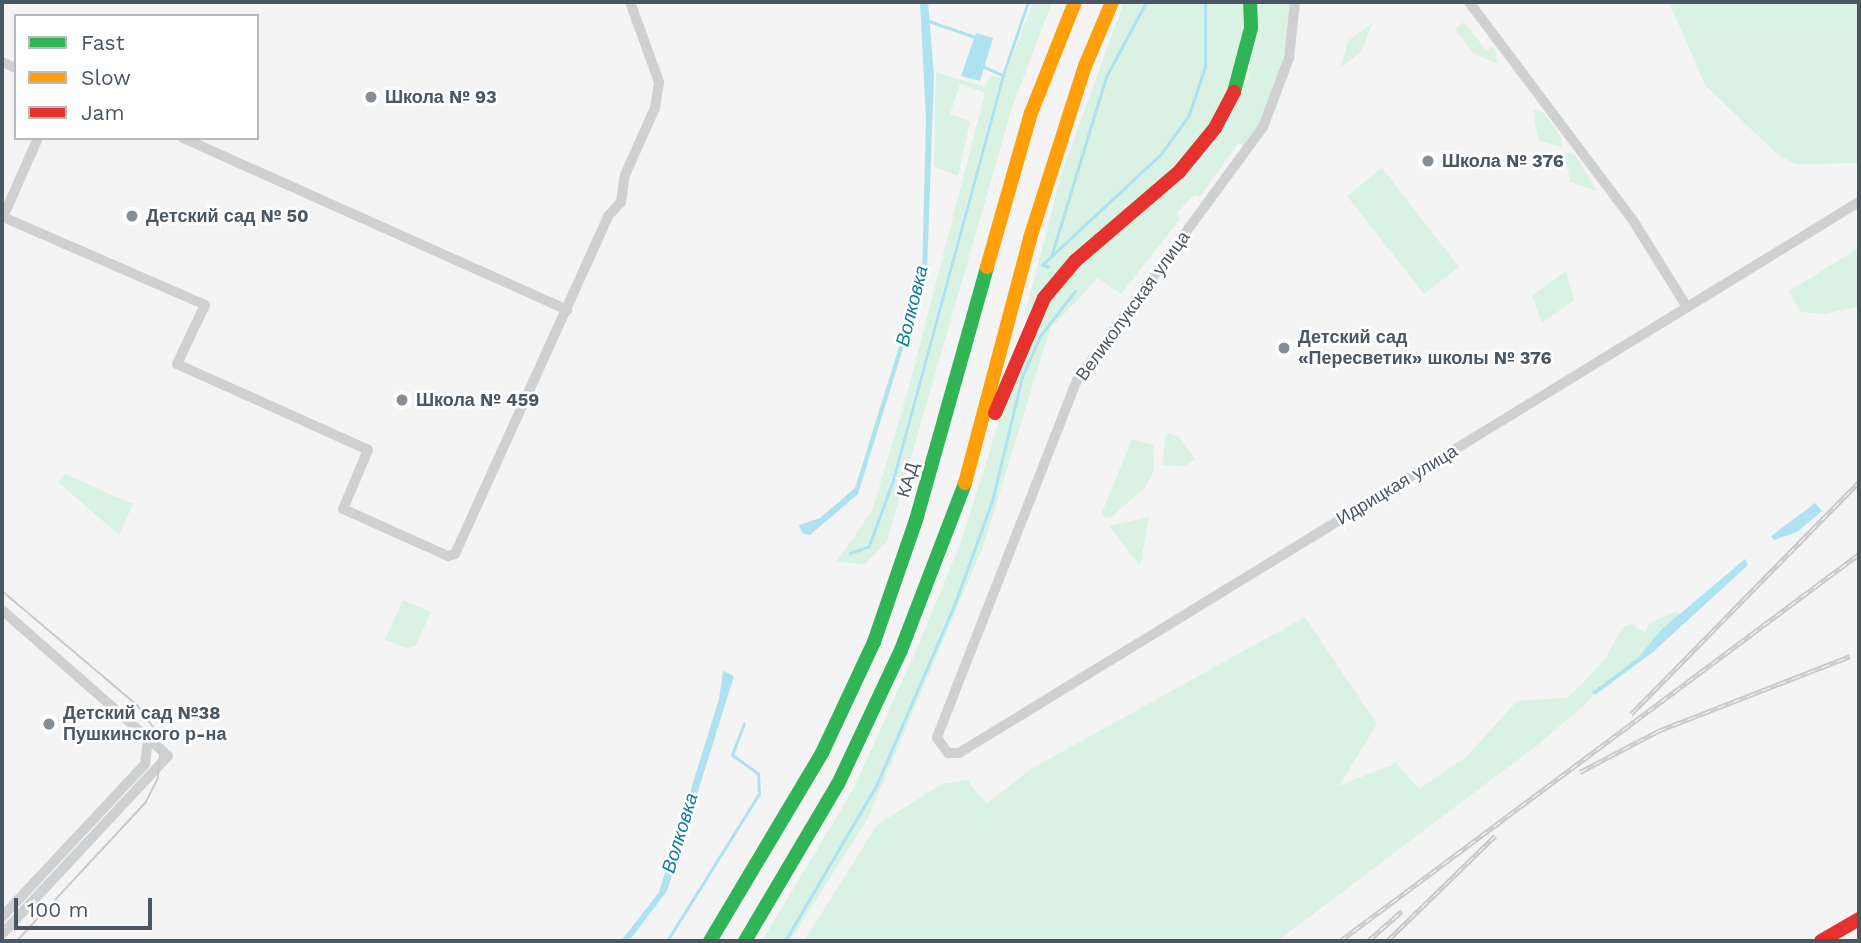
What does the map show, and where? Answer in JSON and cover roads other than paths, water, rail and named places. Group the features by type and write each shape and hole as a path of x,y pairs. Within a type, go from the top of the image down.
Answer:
{"main road":[{"path":"1060,33 1063,2"},
{"name":"КАД","path":"710,941 822,753 874,642 916,520 997,221 1060,33 1075,2"},
{"path":"974,459 1030,238 1085,66 1112,2"},
{"path":"745,941 818,821 872,716 1030,322 1044,298 1075,261 1179,172 1228,106 1246,57 1250,2"},
{"path":"1821,941 1859,919"},
{"path":"1841,941 1859,930"}],"street":[{"path":"37,140 4,217 205,305 177,364 368,450 343,509 448,556 455,554 608,216 621,202 625,175 658,94 658,75 630,2"},
{"name":"Великолукская улица","path":"937,738 1077,380 1263,127 1289,58 1295,2"},
{"path":"1469,2 1634,222 1687,307"},
{"path":"187,140 567,310"},
{"name":"Идрицкая улица","path":"937,738 948,753 959,753 1859,202"},
{"path":"2,610 168,756 2,934"},
{"path":"2,917 145,764 148,738"}],"water":[{"name":"Волковка","path":"920,2 928,2 934,75 927,271 858,494 810,535 802,533 799,525 820,518 855,488 922,273 926,120"},
{"path":"976,33 993,38 980,81 961,76"},
{"path":"1815,503 1822,511 1797,532 1774,540 1771,536"},
{"path":"1745,559 1748,565 1653,652 1595,695 1592,692 1639,657 1662,629"},
{"name":"Волковка","path":"723,671 734,676 667,891 629,941 621,941 659,892 719,699"}],"waterway":[{"path":"850,553 869,546 893,480 1003,75 1028,2"},
{"path":"1051,257 1106,77 1146,2"},
{"path":"1048,267 1042,265 1161,154 1189,115 1205,67 1205,2"},
{"path":"929,21 975,37"},
{"path":"984,67 1003,75"},
{"path":"785,941 876,786 954,606 992,501 1022,377 1040,336 1075,291"},
{"path":"667,941 759,794 758,774 732,755 744,724"}],"tram line":[{"path":"2,591 137,705 154,728 160,753 158,778 146,802 17,941"}],"railway":[{"path":"1631,714 1859,482"},
{"path":"1340,941 1859,554"},
{"path":"1580,772 1658,731 1850,656"},
{"path":"1387,941 1495,836"},
{"path":"1368,941 1402,911"}],"place":[{"name":"Школа № 93","path":"371,97"},
{"name":"Школа № 376","path":"1428,161"},
{"name":"Детский сад № 50","path":"132,216"},
{"name":"Детский сад «Пересветик» школы № 376","path":"1284,348"},
{"name":"Школа № 459","path":"402,400"},
{"name":"Детский сад №38 Пушкинского р-на","path":"49,724"}]}
